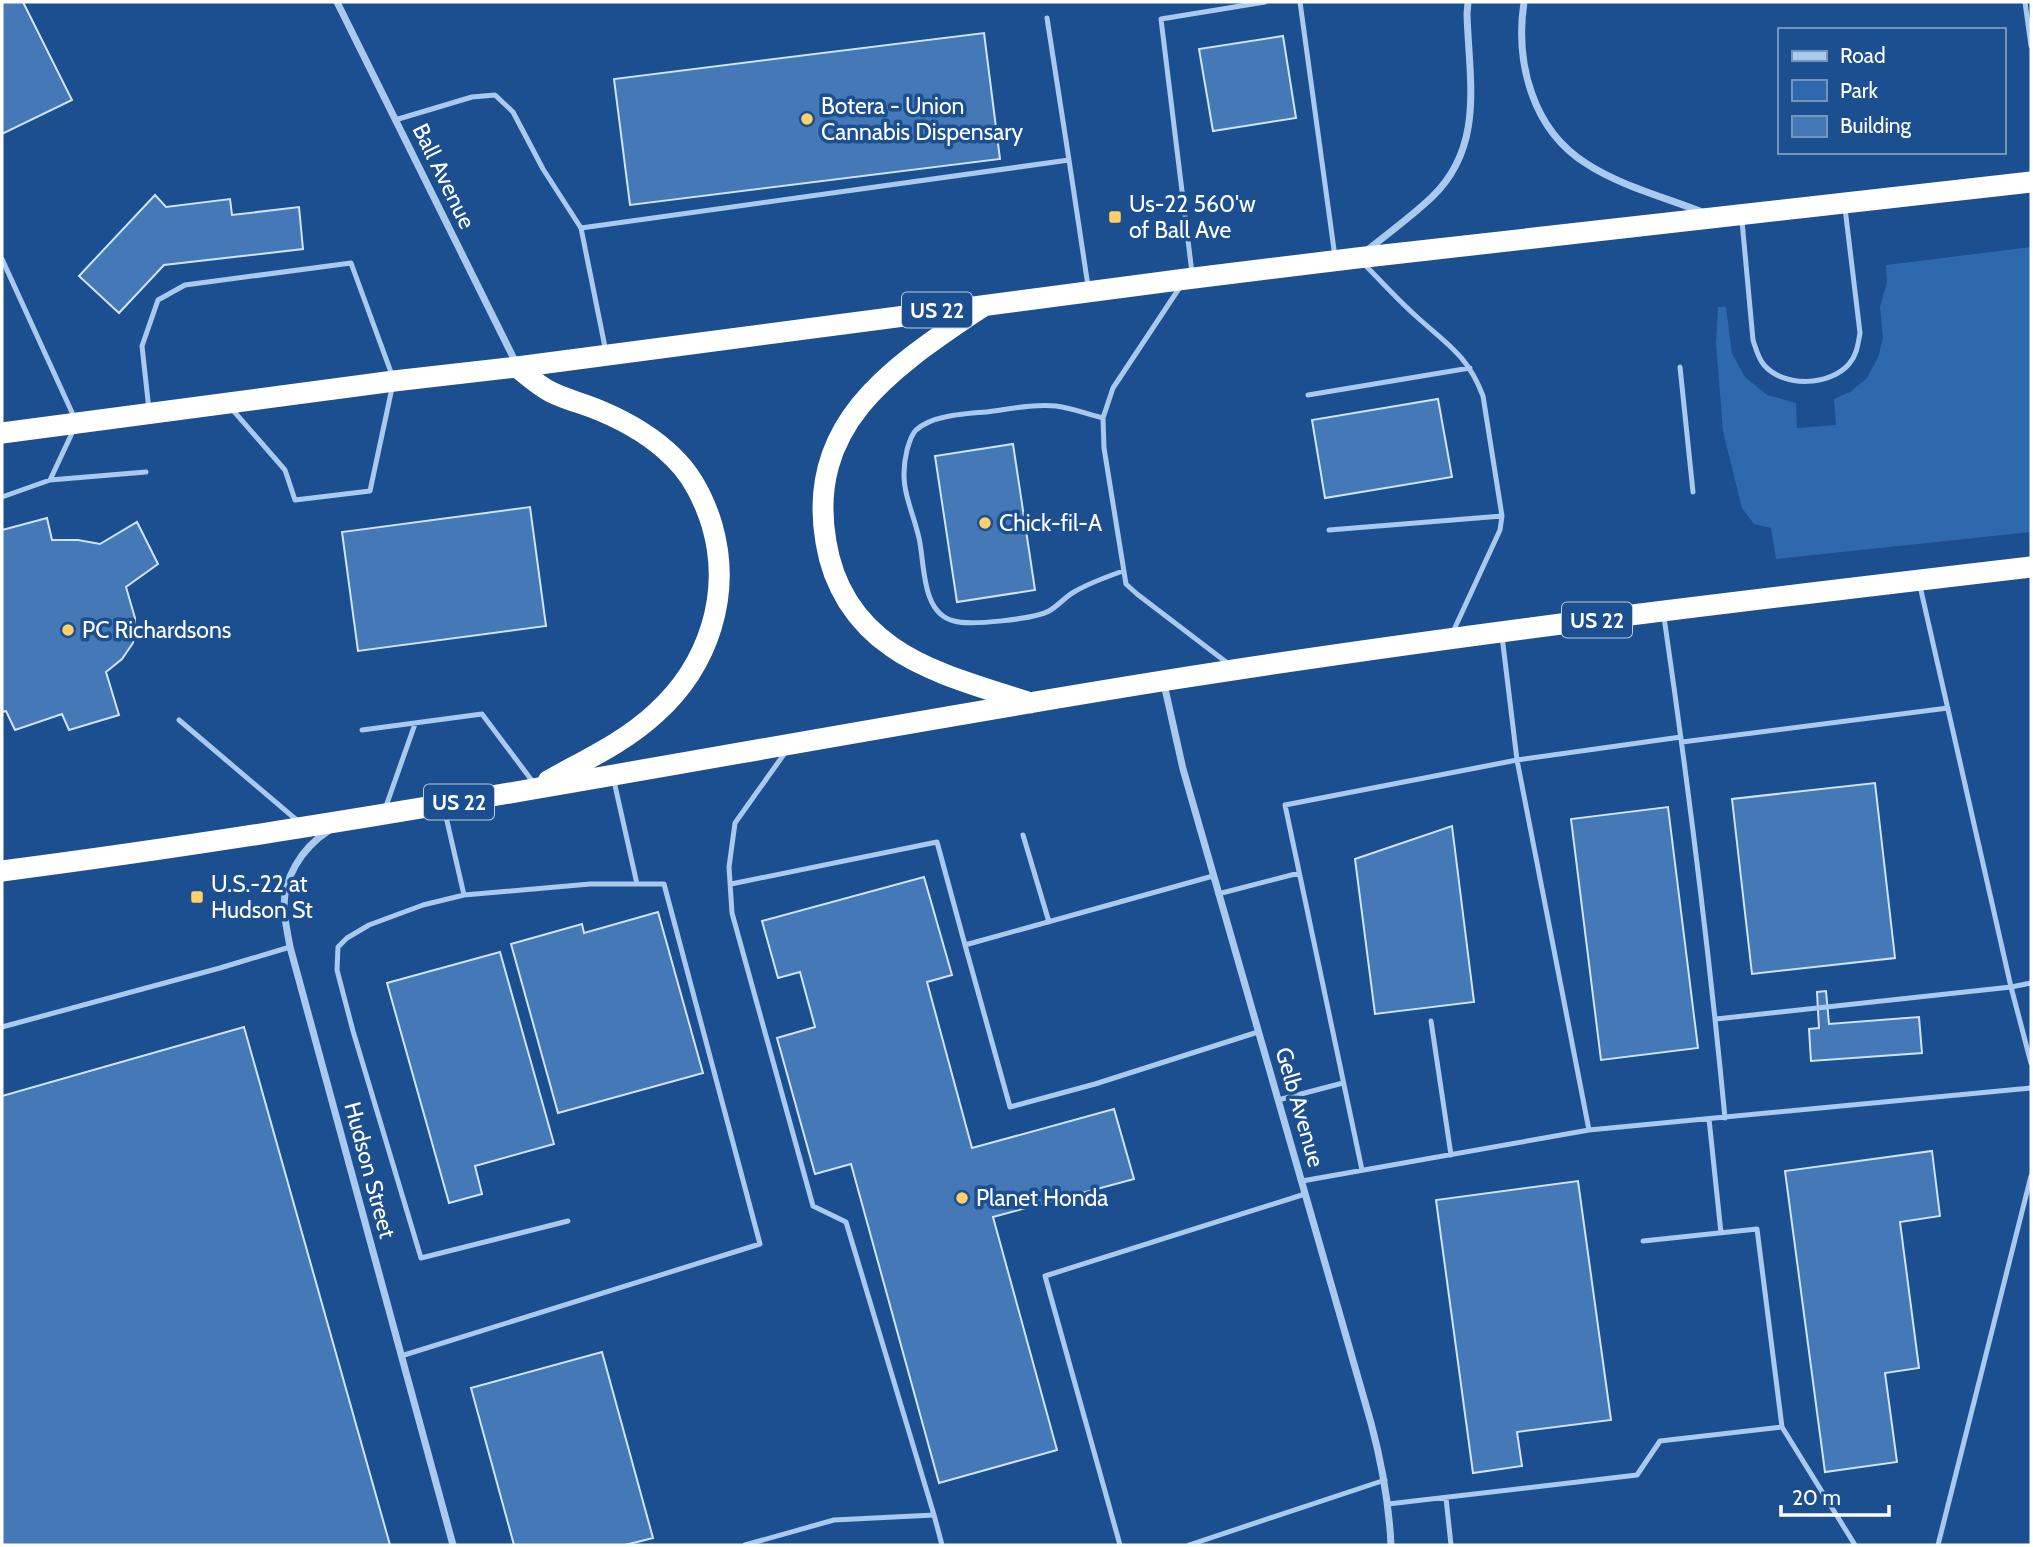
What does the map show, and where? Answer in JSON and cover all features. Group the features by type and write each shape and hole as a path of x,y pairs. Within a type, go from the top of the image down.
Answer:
{"highway":[{"name":"US 22","path":"2,433 1189,278 1742,214 2026,185"},
{"path":"986,304 921,349 880,384 842,429 827,467 824,534 835,579 859,617 894,649 917,661 1031,703"},
{"path":"517,367 553,393 602,411 630,426 673,457 699,491 708,514 719,559 720,583 712,627 703,650 676,692 657,713 637,729 537,787"},
{"name":"US 22","path":"2,871 307,828 1237,670 1501,632 2031,567"}],"street":[{"name":"Ball Avenue","path":"337,2 517,367"},
{"path":"1357,258 1431,198 1454,171 1461,156 1467,139 1471,101 1468,2"},
{"path":"1524,2 1521,41 1528,83 1534,102 1561,143 1587,164 1607,174 1716,217"},
{"name":"Gelb Avenue","path":"1164,681 1174,737 1371,1423 1385,1480 1391,1545"},
{"name":"Hudson Street","path":"341,822 308,846 291,874 284,900 290,947 453,1545"}],"lane":[{"path":"1237,670 1126,584 1104,448 1102,418 1113,388 1189,278 1161,19 1265,2"},
{"path":"1300,2 1335,261"},
{"path":"2025,2 2031,46"},
{"path":"1047,18 1088,291"},
{"path":"395,120 471,97 495,95 513,112 543,169 581,228 607,355"},
{"path":"581,228 1069,160"},
{"path":"1742,214 1753,340 1758,355 1778,376 1810,381 1832,376 1843,369 1851,362 1858,348 1860,333 1845,203"},
{"path":"1357,258 1417,317 1452,346 1470,368 1483,396 1502,516 1497,540 1449,640"},
{"path":"2,259 77,422 50,480"},
{"path":"149,413 142,346 158,300 184,285 351,263 394,381 370,491 295,500 285,470 227,403"},
{"path":"1680,367 1693,492"},
{"path":"1308,395 1470,368"},
{"path":"1102,418 1070,409 1038,405 944,417 928,422 915,431 909,441 903,474 906,498 919,538 927,589 940,613 951,621 980,623 1039,615 1050,611 1072,593 1090,583 1123,571"},
{"path":"2,496 50,480 146,472"},
{"path":"1329,530 1502,516"},
{"path":"1919,580 2011,987 2031,1063"},
{"path":"1663,611 1682,740 1716,1019 1725,1118"},
{"path":"1501,632 1517,760 1589,1130"},
{"path":"1362,1170 1284,805 1517,760 1948,708"},
{"path":"362,730 482,714 537,787"},
{"path":"179,720 307,828"},
{"path":"383,815 415,723"},
{"path":"791,745 735,823 729,867 732,913 813,1206 846,1222 942,1545"},
{"path":"613,776 637,884"},
{"path":"443,805 464,895"},
{"path":"1023,835 1049,922"},
{"path":"731,884 937,842 1010,1107 1095,1084 1258,1032"},
{"path":"1218,894 1299,873"},
{"path":"965,945 1213,876"},
{"path":"401,1356 760,1244 664,884 562,886 464,895 423,905 369,925 347,938 338,947 337,970 421,1258 568,1221"},
{"path":"2,1027 290,947"},
{"path":"1716,1019 2031,983"},
{"path":"1431,1021 1451,1155"},
{"path":"1278,1100 1343,1083"},
{"path":"1302,1181 1589,1130 2031,1088"},
{"path":"1709,1119 1721,1233"},
{"path":"1938,1545 2031,1176"},
{"path":"1120,1545 1045,1276 1305,1194"},
{"path":"1643,1241 1757,1229 1782,1427 1854,1545"},
{"path":"1388,1504 1637,1475 1661,1441 1782,1427"},
{"path":"1189,1545 1385,1480"},
{"path":"1446,1498 1451,1545"},
{"path":"745,1545 834,1520 933,1515"}],"green space":[{"path":"2031,247 2031,532 1776,559 1771,528 1754,524 1742,508 1723,431 1716,343 1718,307 1726,307 1732,354 1745,377 1767,395 1796,403 1797,428 1836,425 1834,399 1850,392 1866,379 1878,358 1883,338 1880,307 1887,282 1886,265"}],"building":[{"path":"2,2 23,2 72,100 2,134"},
{"name":"Botera - Union Cannabis Dispensary","path":"984,33 1000,159 630,205 614,79"},
{"path":"1283,36 1296,118 1213,131 1199,49"},
{"path":"155,195 166,207 230,199 232,215 299,207 303,249 164,265 119,313 79,276"},
{"path":"1438,399 1452,477 1325,498 1312,420"},
{"name":"Chick-fil-A","path":"1013,444 1035,590 957,602 935,456"},
{"path":"530,507 546,626 358,651 342,532"},
{"name":"PC Richardsons","path":"47,518 52,540 78,540 100,544 137,522 158,564 126,587 135,618 133,643 122,659 106,672 119,715 69,730 62,714 15,730 6,711 2,712 2,530"},
{"path":"1875,783 1895,958 1752,974 1732,799"},
{"path":"1668,807 1698,1048 1601,1060 1571,819"},
{"path":"1452,826 1474,1002 1375,1014 1355,859"},
{"name":"Planet Honda","path":"924,877 952,975 927,982 972,1148 1114,1109 1134,1179 993,1217 1057,1450 939,1483 851,1164 815,1174 777,1038 815,1027 800,972 778,978 762,921"},
{"path":"658,912 703,1073 558,1113 511,944 582,924 584,933"},
{"path":"500,952 554,1144 475,1166 482,1194 449,1203 387,983"},
{"path":"1826,991 1829,1024 1919,1017 1922,1053 1811,1061 1809,1029 1819,1028 1817,992"},
{"path":"244,1027 390,1545 2,1545 2,1096"},
{"path":"1932,1151 1940,1216 1900,1222 1919,1368 1885,1373 1897,1462 1825,1472 1785,1171"},
{"path":"1578,1181 1611,1420 1517,1432 1522,1466 1473,1473 1436,1200"},
{"path":"602,1352 653,1538 625,1545 514,1545 471,1388"}],"place":[{"name":"Botera - Union Cannabis Dispensary","path":"807,119"},
{"name":"Us-22 560'w of Ball Ave","path":"1115,217"},
{"name":"Chick-fil-A","path":"985,523"},
{"name":"PC Richardsons","path":"68,630"},
{"name":"U.S.-22 at Hudson St","path":"197,897"},
{"name":"Planet Honda","path":"962,1198"}]}
